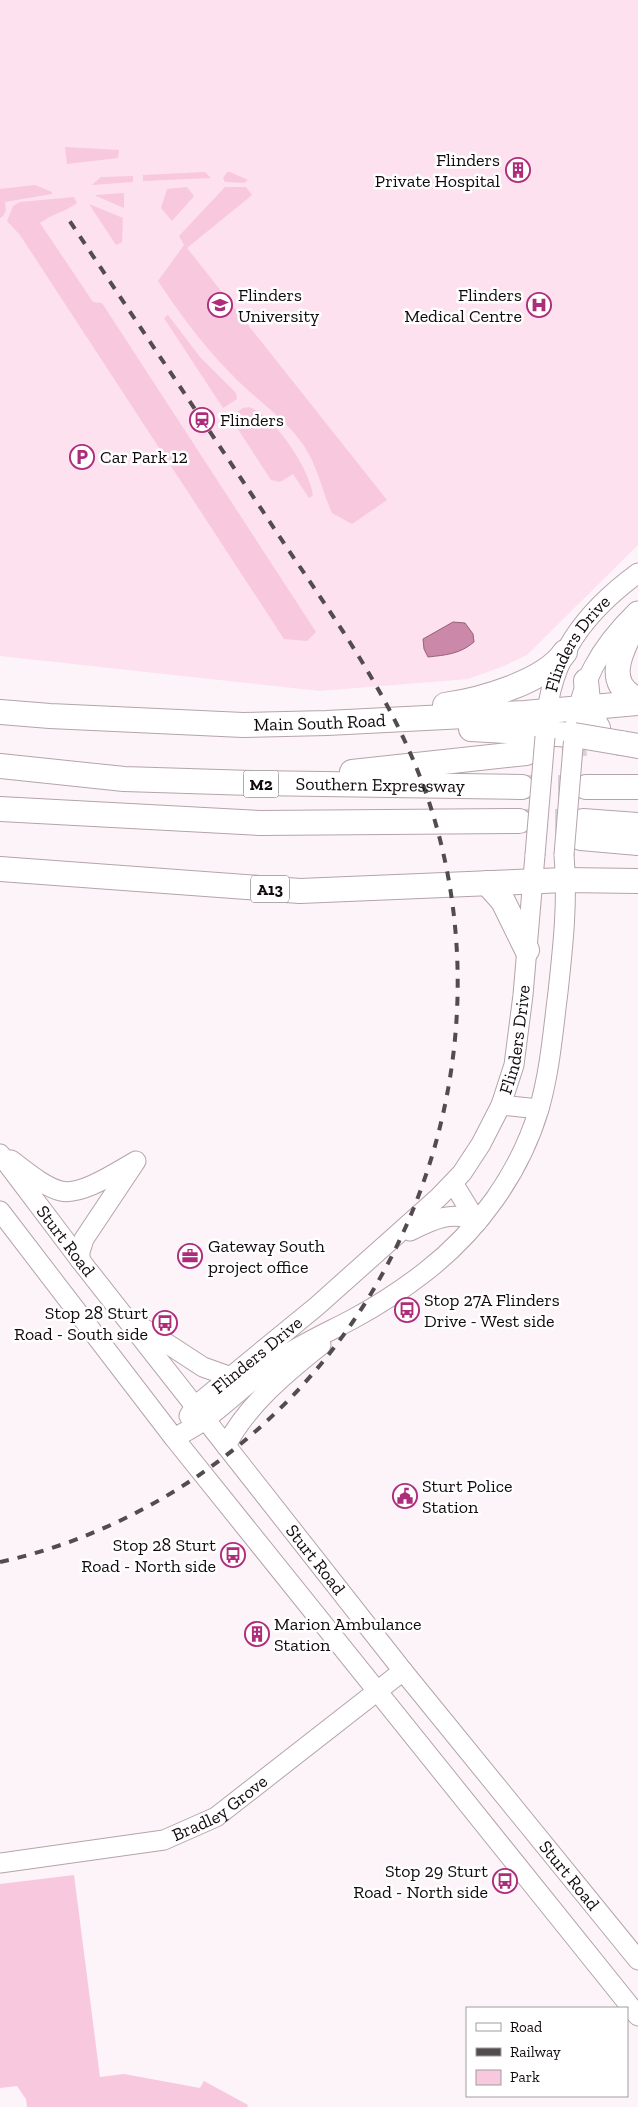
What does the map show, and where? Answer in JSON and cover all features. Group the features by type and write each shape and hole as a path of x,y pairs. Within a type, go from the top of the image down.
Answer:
{"highway":[{"path":"638,618 623,648 617,670 622,686 638,701"},
{"path":"327,723 454,704 483,697 537,676 554,666 565,652"},
{"path":"586,681 568,725 630,744"},
{"name":"Main South Road","path":"0,712 243,725 327,723 568,725 638,701"},
{"path":"251,783 526,754"},
{"name":"Southern Expressway","path":"0,766 124,778 251,783 522,787"},
{"path":"586,787 638,787"},
{"name":"Southern Expressway","path":"0,810 260,823 413,821 519,827"},
{"path":"582,830 638,818"},
{"path":"582,830 638,825"},
{"path":"582,830 638,842"},
{"name":"A13","path":"0,869 300,891 565,880 638,881"},
{"path":"0,885 52,873"},
{"path":"487,883 503,901 527,950"}],"street":[{"name":"Flinders Drive","path":"200,1413 286,1355 384,1301 426,1272 458,1243 477,1222 503,1187 515,1166 539,1109 549,1060 566,904 564,855 568,725 556,673 565,652 594,610 635,582"},
{"name":"Flinders Drive","path":"586,681 603,649 638,610"},
{"name":"Flinders Drive","path":"200,1413 231,1377 317,1306 453,1183 481,1144 501,1105 516,1053 535,854 568,725"},
{"path":"501,1105 539,1109"},
{"path":"0,1153 48,1185 66,1192 84,1188 136,1161 84,1239 80,1260"},
{"name":"Sturt Road","path":"0,1153 80,1260 403,1671 638,1960"},
{"path":"453,1183 477,1222"},
{"name":"Sturt Road","path":"0,1211 174,1438 638,2016"},
{"path":"390,1241 442,1217 457,1216 477,1222"},
{"path":"124,1316 202,1367 231,1377"},
{"path":"226,1446 237,1427 279,1380 351,1320"},
{"path":"174,1438 200,1413"},
{"name":"Bradley Grove","path":"0,1863 164,1840 216,1817 403,1671"}],"shaded area":[{"name":"Flinders University","path":"0,0 638,0 638,545 527,655 504,666 468,679 320,691 0,656"},
{"path":"453,622 465,623 473,634 474,642 447,655 428,657 424,649 423,639"}],"green space":[{"path":"65,147 119,150 118,158 67,164"},
{"path":"205,172 211,178 143,181 143,175"},
{"path":"227,172 248,180 244,183 225,182 223,178"},
{"path":"133,176 133,182 92,185 101,177"},
{"path":"35,185 52,192 52,194 5,202 6,210 0,218 0,189"},
{"path":"187,187 194,196 172,221 161,208 167,189"},
{"path":"225,187 246,187 252,195 187,248 387,500 352,524 332,513 313,462 297,436 214,356 158,281 184,245 179,236"},
{"path":"124,193 124,208 96,196 96,195"},
{"path":"74,197 77,203 40,223 93,302 102,303 316,632 307,641 284,639 20,235 7,221 13,206 20,202"},
{"path":"89,204 123,218 122,242 116,245"},
{"path":"168,315 200,357 236,393 237,399 223,408 164,318"},
{"path":"249,407 259,412 269,421 289,444 305,471 310,484 313,495 309,498 293,474 280,482 271,480 230,417 243,408"},
{"path":"74,1875 100,2077 124,2074 200,2088 204,2081 248,2105 247,2107 27,2107 26,2099 17,2086 0,2088 0,1884"}],"tunnel":[{"path":"526,753 595,742"},
{"path":"522,787 586,787"},
{"path":"519,821 583,821"}],"railway":[{"path":"0,1562 53,1548 103,1528 152,1504 198,1475 242,1443 282,1406 319,1366 352,1323 391,1258 421,1189 442,1117 455,1043 458,968 451,893 434,819 408,748 377,687 341,628 69,220"}],"place":[{"name":"Flinders Private Hospital","path":"518,170"},
{"name":"Flinders University","path":"220,305"},
{"name":"Flinders Medical Centre","path":"539,305"},
{"name":"Flinders","path":"202,420"},
{"name":"Car Park 12","path":"82,457"},
{"name":"Gateway South project office","path":"190,1256"},
{"name":"Stop 27A Flinders Drive - West side","path":"407,1310"},
{"name":"Stop 28 Sturt Road - South side","path":"165,1323"},
{"name":"Sturt Police Station","path":"405,1496"},
{"name":"Stop 28 Sturt Road - North side","path":"233,1555"},
{"name":"Marion Ambulance Station","path":"257,1634"},
{"name":"Stop 29 Sturt Road - North side","path":"505,1881"}]}
